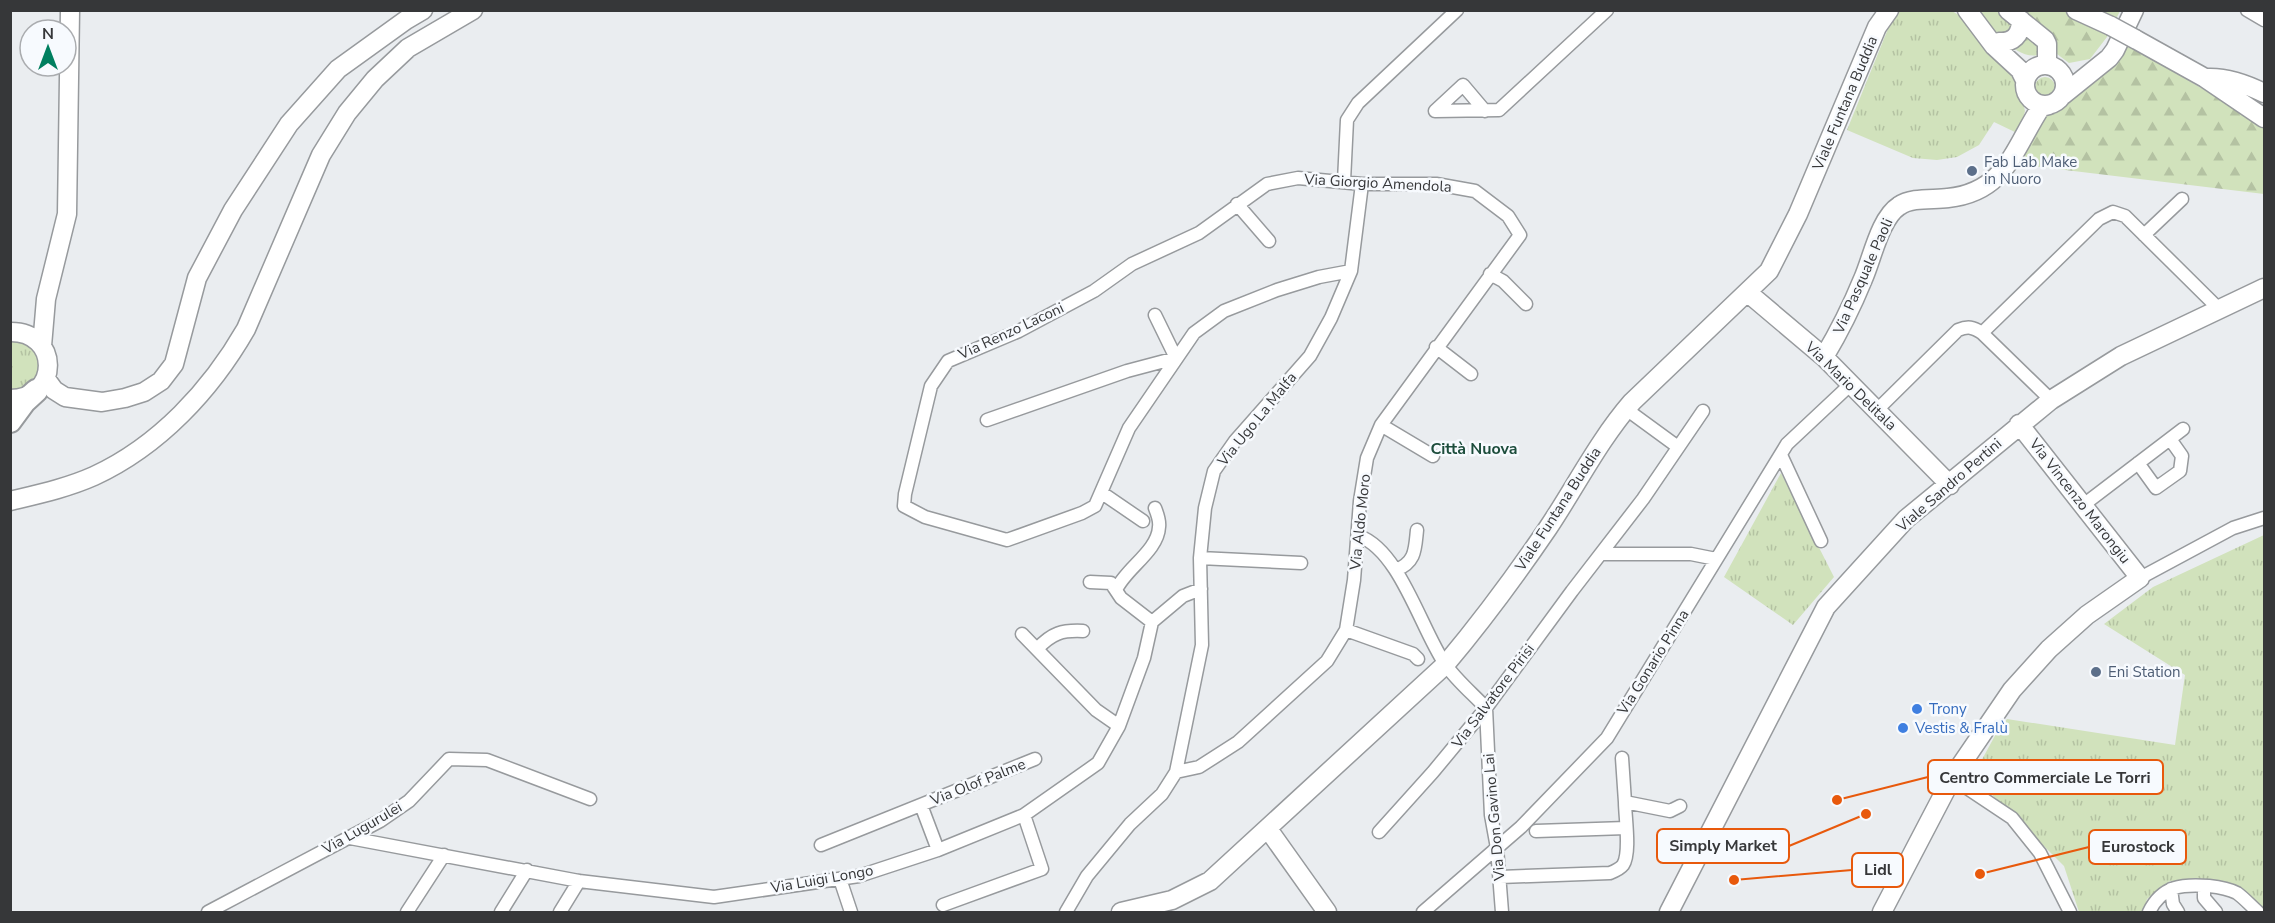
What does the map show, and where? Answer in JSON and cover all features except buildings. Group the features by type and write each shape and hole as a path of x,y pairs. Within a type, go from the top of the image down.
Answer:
{"highway":[{"path":"10,421 41,385"}],"main road":[{"path":"10,399 28,396 41,385 48,362 42,346 45,299 67,214 70,10"},
{"path":"41,385 65,397 102,402 144,392 162,381 174,364 197,278 233,210 289,124 338,69 423,10"},
{"path":"10,501 72,484 108,468 151,439 200,395 231,354 246,329 321,155 347,113 375,79 408,48 473,10"},
{"name":"Viale Funtana Buddia","path":"1121,912 1172,900 1210,881 1445,665 1475,629 1548,528 1613,424 1769,271 1782,248 1877,27 1889,10"},
{"path":"2076,10 2111,26 2211,82 2265,118"},
{"path":"2014,15 2047,44 2039,76 2038,104 2056,100 2109,58 2134,10"},
{"path":"1999,42 2011,41 2019,32 2014,15"},
{"path":"1972,17 1994,46 2020,70 2039,76 2088,74"},
{"path":"1972,17 2006,49 2026,59 2039,76"},
{"path":"2039,76 2062,73 2066,84 2056,100"},
{"name":"Via Pasquale Paoli","path":"2024,135 2039,76"},
{"path":"2211,82 2222,78 2252,86 2265,93"},
{"path":"2211,82 2265,106"},
{"name":"Via Pasquale Paoli","path":"1824,357 1839,331 1890,215 1899,205 1911,201 1951,198 1991,183 2003,173 2016,154 2040,107 2056,100"},
{"name":"Viale Sandro Pertini","path":"1669,912 1826,607 1906,519 2051,400 2121,356 2265,288"},
{"name":"Via Mario Delitala","path":"1747,292 1824,357 1950,485"},
{"path":"11,332 31,316 45,299"},
{"path":"11,332 29,335 42,346"},
{"name":"Via Vincenzo Marongiu","path":"2019,424 2140,578"},
{"path":"1882,912 1952,778 2012,690 2049,649 2087,615 2140,578"},
{"path":"1268,829 1327,912"}],"street":[{"path":"1344,181 1347,120 1358,103 1457,10"},
{"path":"1485,111 1463,85 1435,111 1485,111 1499,110 1607,10"},
{"path":"2247,10 2264,19"},
{"name":"Via Giorgio Amendola","path":"1236,204 1267,184 1298,178 1362,184 1436,184 1475,191 1508,216 1520,235"},
{"name":"Via Ugo La Malfa","path":"1066,912 1087,876 1130,824 1162,794 1176,772 1202,645 1200,558 1205,508 1214,471 1236,441 1310,356 1331,318 1351,271 1362,184"},
{"path":"2144,235 2182,199"},
{"path":"1236,204 1269,241"},
{"name":"Via Renzo Laconi","path":"1236,204 1199,232 1132,264 1094,291 1019,331 948,361 931,386 904,506 925,517 1007,540 1082,513 1095,506 1130,428 1194,333 1224,311 1319,277 1351,271"},
{"path":"1982,333 2099,219 2113,212 2125,216 2219,309"},
{"name":"Via Aldo Moro","path":"1176,772 1199,767 1238,742 1326,661 1346,630 1367,458 1381,424 1520,235"},
{"path":"1490,274 1503,281 1526,304"},
{"path":"987,420 1176,358 1155,315"},
{"path":"1876,410 1958,330 1972,327 1982,333 2051,400"},
{"path":"1436,347 1470,374"},
{"path":"1137,369 1151,373 1160,385"},
{"name":"Via Gonario Pinna","path":"1423,912 1521,827 1607,738 1787,444 1851,384"},
{"path":"1626,409 1678,447"},
{"name":"Via Salvatore Pirisi","path":"1379,832 1486,708 1643,499 1703,411"},
{"path":"1381,424 1433,456"},
{"path":"2082,506 2183,429"},
{"path":"2138,464 2156,488 2180,471 2182,456 2170,439"},
{"path":"1781,455 1821,541"},
{"path":"1102,493 1143,521"},
{"path":"1116,590 1121,579 1142,559 1155,539 1160,527 1155,508"},
{"path":"2140,578 2233,528 2265,518"},
{"path":"1396,570 1406,566 1413,558 1417,530"},
{"path":"1359,536 1370,540 1396,570 1445,665 1486,708"},
{"path":"1601,554 1691,554 1716,559"},
{"path":"1200,558 1300,563"},
{"path":"1090,582 1111,584 1121,598 1152,622 1183,596 1201,589"},
{"name":"Via Luigi Longo","path":"350,838 579,881 714,897 860,876 938,850 1024,815 1098,763 1119,726 1144,658 1152,622"},
{"path":"1346,630 1413,654 1418,658"},
{"path":"1037,649 1047,638 1059,633 1083,631"},
{"path":"1022,634 1096,710 1119,726"},
{"name":"Via Don Gavino Lai","path":"1486,708 1491,815 1497,848 1502,912"},
{"path":"1500,877 1610,873 1623,866 1626,855 1626,828 1622,758"},
{"name":"Via Lugurulei","path":"208,912 380,821 409,801 449,759 487,760 590,799"},
{"name":"Via Olof Palme","path":"821,845 1035,759"},
{"path":"1952,778 2013,818 2040,853 2070,912"},
{"path":"1624,802 1670,811 1680,806"},
{"name":"Via Olof Palme","path":"921,805 938,850"},
{"path":"943,905 1042,869 1024,815"},
{"path":"1536,831 1626,828"},
{"path":"407,912 444,855"},
{"path":"501,912 527,870"},
{"path":"840,879 851,912"},
{"path":"560,912 579,881"},
{"path":"2149,912 2161,895 2184,884 2219,887 2237,893 2258,912"},
{"path":"2204,886 2204,898 2216,912"},
{"path":"2171,889 2173,904 2178,912"},
{"path":"228,900 235,912"}],"green space":[{"path":"1899,11 1952,11 1962,17 2019,85 2025,111 2019,134 1994,122 1979,145 1957,157 1937,160 1913,158 1847,130 1892,19"},
{"path":"1976,11 1998,11 2041,44 2041,54 2032,56 2014,48 2005,42"},
{"path":"2018,11 2120,11 2107,37 2090,59 2069,63 2057,54 2055,43"},
{"path":"2123,42 2264,125 2264,194 2015,164 2041,115"},
{"path":"2045,77 2052,80 2055,87 2052,94 2045,97 2038,94 2035,87 2038,80"},
{"path":"11,341 28,344 38,356 40,369 38,375 29,384 11,390"},
{"path":"1781,473 1834,577 1793,625 1724,577"},
{"path":"2264,535 2264,912 2239,888 2170,881 2147,899 2144,912 2079,912 2064,866 1973,776 1997,732 2007,719 2175,745 2185,675 2104,624 2153,587"}],"place":[{"name":"Fab Lab Make in Nuoro","path":"1972,171"},
{"name":"Eni Station","path":"2096,672"},
{"name":"Trony","path":"1917,709"},
{"name":"Vestis & Fralù","path":"1903,728"},
{"name":"Centro Commerciale Le Torri","path":"1837,800"},
{"name":"Simply Market","path":"1866,814"},
{"name":"Eurostock","path":"1980,874"},
{"name":"Lidl","path":"1734,880"}],"district":[{"name":"Città Nuova","path":"1474,448"}]}
